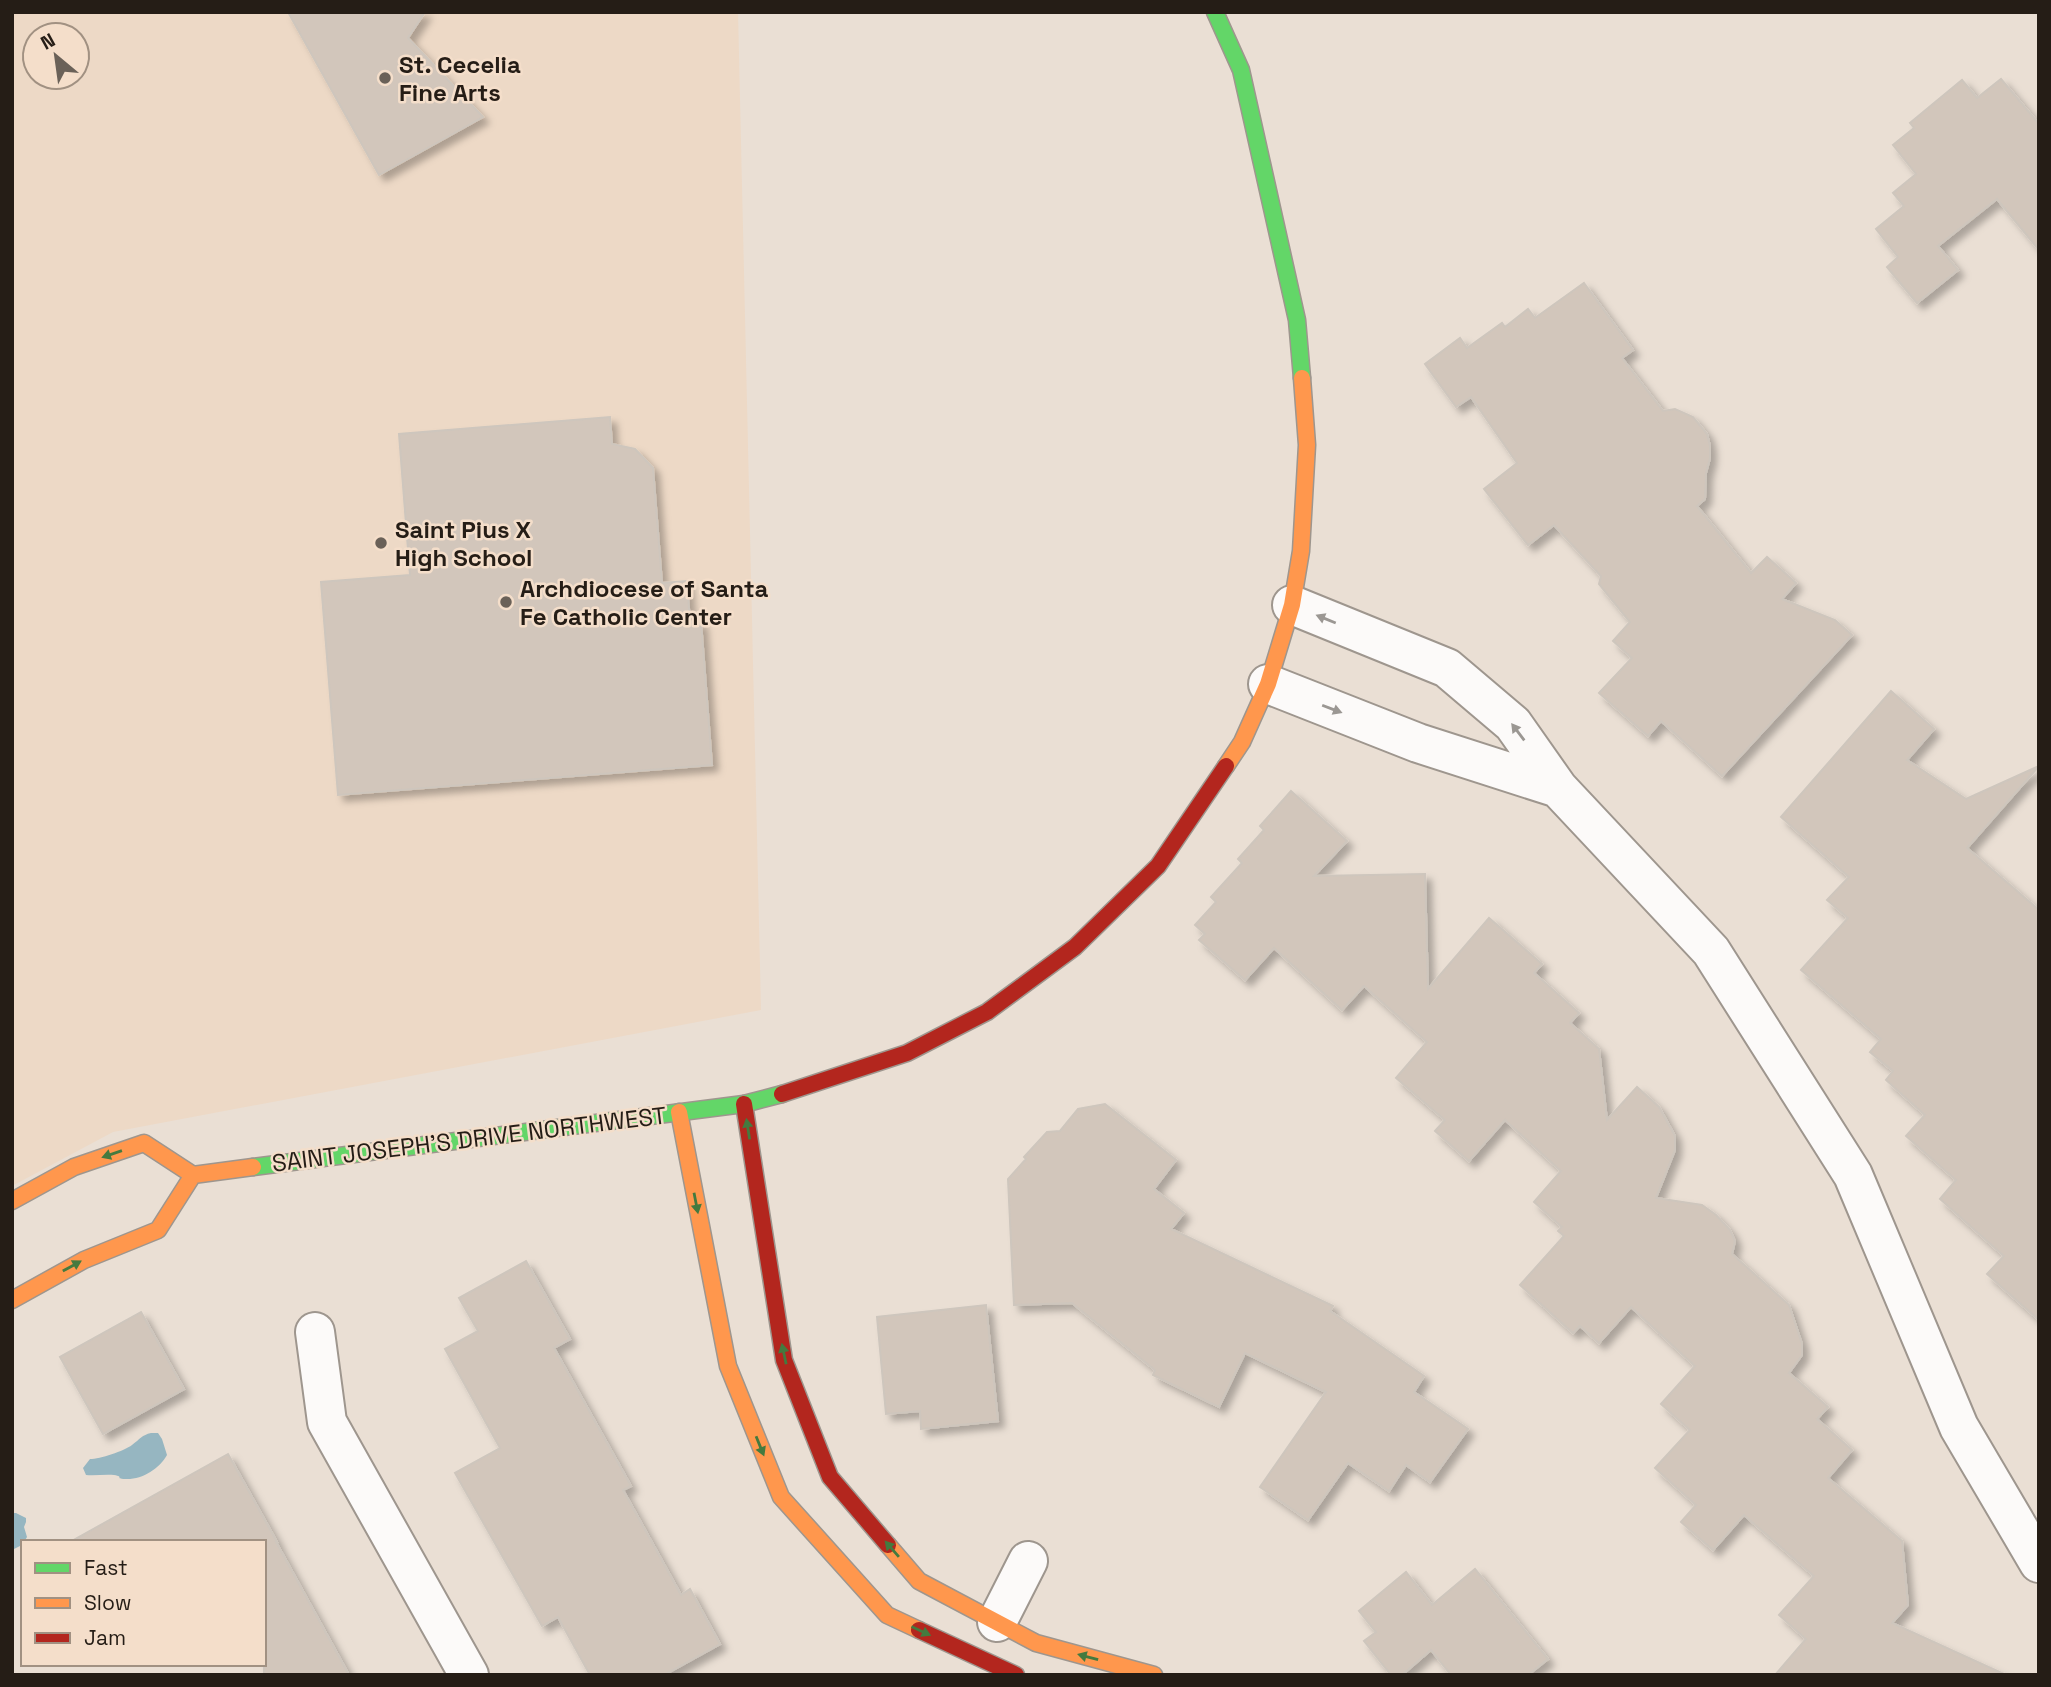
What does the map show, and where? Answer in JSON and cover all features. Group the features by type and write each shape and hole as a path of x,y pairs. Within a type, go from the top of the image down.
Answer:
{"street":[{"path":"1215,12 1241,70 1297,320 1307,445 1301,551 1292,605 1268,684 1418,743 1558,788"},
{"path":"1292,605 1447,668 1513,724 1558,788 1711,951 1853,1175 1959,1427 2039,1563"},
{"name":"SAINT JOSEPH'S DRIVE NORTHWEST","path":"193,1175 744,1104 907,1053 987,1012 1075,947 1158,866 1242,742 1268,684"},
{"path":"744,1104 784,1360 830,1478 919,1581 1036,1643 1154,1675"},
{"path":"679,1112 728,1366 780,1497 887,1615 1016,1675"},
{"path":"12,1201 74,1167 144,1143 193,1175 159,1230 84,1260 12,1300"},
{"path":"315,1332 327,1422 469,1675"},
{"path":"997,1622 1028,1561"}],"shaded area":[{"name":"Saint Pius X High School","path":"12,12 738,12 761,1010 113,1132 12,1186"}],"water":[{"path":"151,1433 158,1433 167,1455 149,1473 131,1479 114,1475 86,1475 83,1468 90,1459 123,1450"},
{"path":"12,1513 16,1513 26,1518 24,1527 27,1537 21,1540 21,1546 12,1550"}],"building":[{"name":"St. Cecelia Fine Arts","path":"288,12 425,12 408,38 483,117 379,175"},
{"path":"2001,79 2039,124 2039,250 1997,199 1938,246 1958,270 1917,303 1887,267 1898,257 1876,229 1904,206 1893,193 1916,174 1893,145 1914,128 1910,123 1962,80 1977,98"},
{"path":"1584,283 1633,350 1622,358 1663,411 1675,409 1693,417 1707,434 1710,458 1706,473 1705,499 1697,506 1751,573 1767,557 1796,583 1782,599 1835,620 1852,635 1722,776 1661,721 1648,736 1599,693 1632,658 1613,641 1630,622 1599,584 1601,576 1554,525 1528,545 1484,489 1517,463 1471,397 1456,407 1425,364 1460,338 1467,348 1502,323 1505,327 1528,309 1535,318"},
{"name":"Archdiocese of Santa Fe Catholic Center","path":"610,417 612,444 635,449 653,468 662,583 687,581 690,622 701,621 712,765 338,795 321,582 410,575 399,434"},
{"path":"1891,691 1934,729 1907,760 1966,799 2039,766 1967,848 2039,910 2039,1320 1987,1274 2004,1256 1940,1199 1956,1180 1906,1136 1925,1115 1886,1080 1893,1071 1870,1052 1881,1039 1801,970 1848,918 1827,900 1849,877 1781,817"},
{"path":"1291,791 1347,841 1314,876 1425,874 1428,989 1489,918 1542,964 1534,973 1579,1013 1570,1023 1599,1049 1607,1120 1637,1087 1659,1107 1675,1136 1675,1150 1656,1198 1702,1205 1716,1215 1730,1230 1735,1241 1732,1254 1789,1305 1802,1344 1802,1355 1789,1373 1828,1407 1817,1419 1852,1450 1828,1478 1902,1541 1908,1605 1892,1623 2006,1675 1775,1675 1806,1639 1779,1615 1814,1576 1744,1515 1713,1550 1681,1522 1696,1505 1655,1468 1690,1430 1661,1404 1695,1366 1631,1307 1599,1343 1580,1326 1573,1333 1520,1285 1564,1236 1558,1231 1562,1227 1534,1202 1561,1171 1505,1120 1469,1161 1435,1131 1445,1120 1396,1078 1427,1042 1364,986 1342,1010 1274,948 1245,980 1199,940 1205,934 1195,925 1216,902 1211,897 1242,863 1238,859 1264,830 1260,826"},
{"path":"1105,1104 1176,1160 1154,1189 1184,1213 1171,1229 1333,1306 1330,1311 1424,1376 1414,1392 1468,1429 1430,1482 1406,1465 1389,1491 1348,1463 1308,1520 1260,1487 1326,1392 1245,1353 1219,1407 1153,1375 1155,1370 1072,1303 1014,1305 1008,1179 1047,1132 1060,1131 1078,1109"},
{"path":"526,1261 570,1339 554,1348 631,1486 623,1490 681,1595 690,1589 720,1644 664,1675 590,1675 558,1617 542,1626 455,1473 500,1448 445,1349 478,1331 459,1298"},
{"path":"986,1305 998,1421 921,1429 920,1411 886,1414 877,1317"},
{"path":"141,1312 184,1389 103,1434 60,1357"},
{"path":"228,1454 349,1675 264,1675 266,1540 74,1540"},
{"path":"1475,1569 1548,1659 1528,1675 1451,1675 1431,1650 1402,1675 1391,1675 1364,1641 1376,1632 1359,1611 1406,1572 1432,1605"}],"traffic: fast":[{"path":"1215,12 1241,70 1297,320 1302,378"},
{"path":"253,1167 744,1104 782,1094"}],"traffic: slow":[{"path":"1226,766 1242,742 1268,684 1292,605 1301,551 1307,445 1302,378"},
{"path":"679,1112 728,1366 781,1497 887,1615 919,1630"},
{"path":"12,1201 74,1167 144,1143 193,1175 253,1167"},
{"path":"12,1300 84,1260 158,1230 193,1175"},
{"path":"888,1545 919,1581 1036,1643 1154,1675"}],"traffic: jam":[{"path":"782,1094 907,1053 987,1012 1075,947 1158,866 1226,766"},
{"path":"744,1104 784,1360 830,1477 888,1545"},
{"path":"919,1630 1016,1675"}],"place":[{"name":"St. Cecelia Fine Arts","path":"385,78"},
{"name":"Saint Pius X High School","path":"381,543"},
{"name":"Archdiocese of Santa Fe Catholic Center","path":"506,602"}]}
